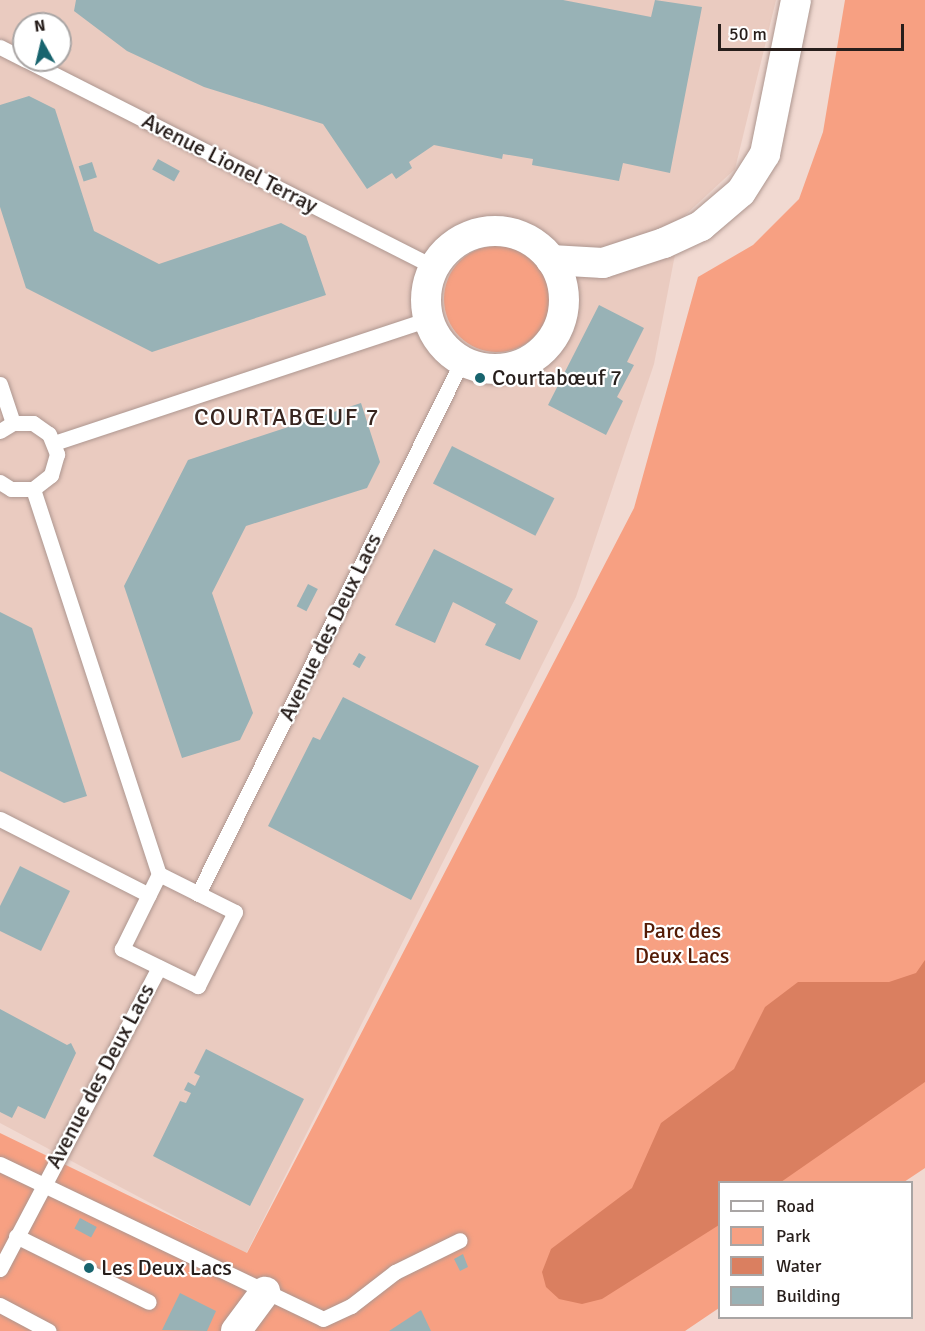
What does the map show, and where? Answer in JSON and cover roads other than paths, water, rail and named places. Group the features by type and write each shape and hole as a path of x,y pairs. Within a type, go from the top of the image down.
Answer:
{"street":[{"path":"564,297 603,263 701,226 741,192 765,154 796,0"},
{"path":"490,231 524,238 551,260 564,297 554,336 532,358 503,369 462,361 435,336 428,320 427,283 434,267 448,248 468,236 490,231"},
{"path":"551,260 603,263"},
{"path":"236,1331 265,1292"}],"lane":[{"name":"Avenue Lionel Terray","path":"49,72 434,267"},
{"path":"54,443 428,320"},
{"name":"Avenue des Deux Lacs","path":"198,894 462,361"},
{"path":"0,384 7,427 42,428 54,443 57,454 51,475 33,489 11,489 0,482"},
{"path":"33,489 159,874"},
{"path":"0,819 149,894"},
{"name":"Avenue des Deux Lacs","path":"159,874 198,894 235,912 198,986 122,949 159,874"},
{"name":"Avenue des Deux Lacs","path":"0,1269 41,1186 159,967"},
{"path":"0,1164 41,1186 323,1319 351,1306 395,1272 460,1240"},
{"path":"16,1236 148,1302"},
{"path":"0,1305 49,1331"}],"water":[{"path":"925,960 925,1082 782,1181 718,1181 718,1226 602,1299 582,1304 559,1299 546,1287 542,1272 551,1249 632,1188 661,1123 734,1069 765,1007 798,982 889,982 916,973"}],"place":[{"name":"Courtabœuf 7","path":"480,378"},
{"name":"Les Deux Lacs","path":"89,1268"}],"district":[{"name":"COURTABŒUF 7","path":"287,418"}],"park label":[{"name":"Parc des Deux Lacs","path":"682,942"}]}
